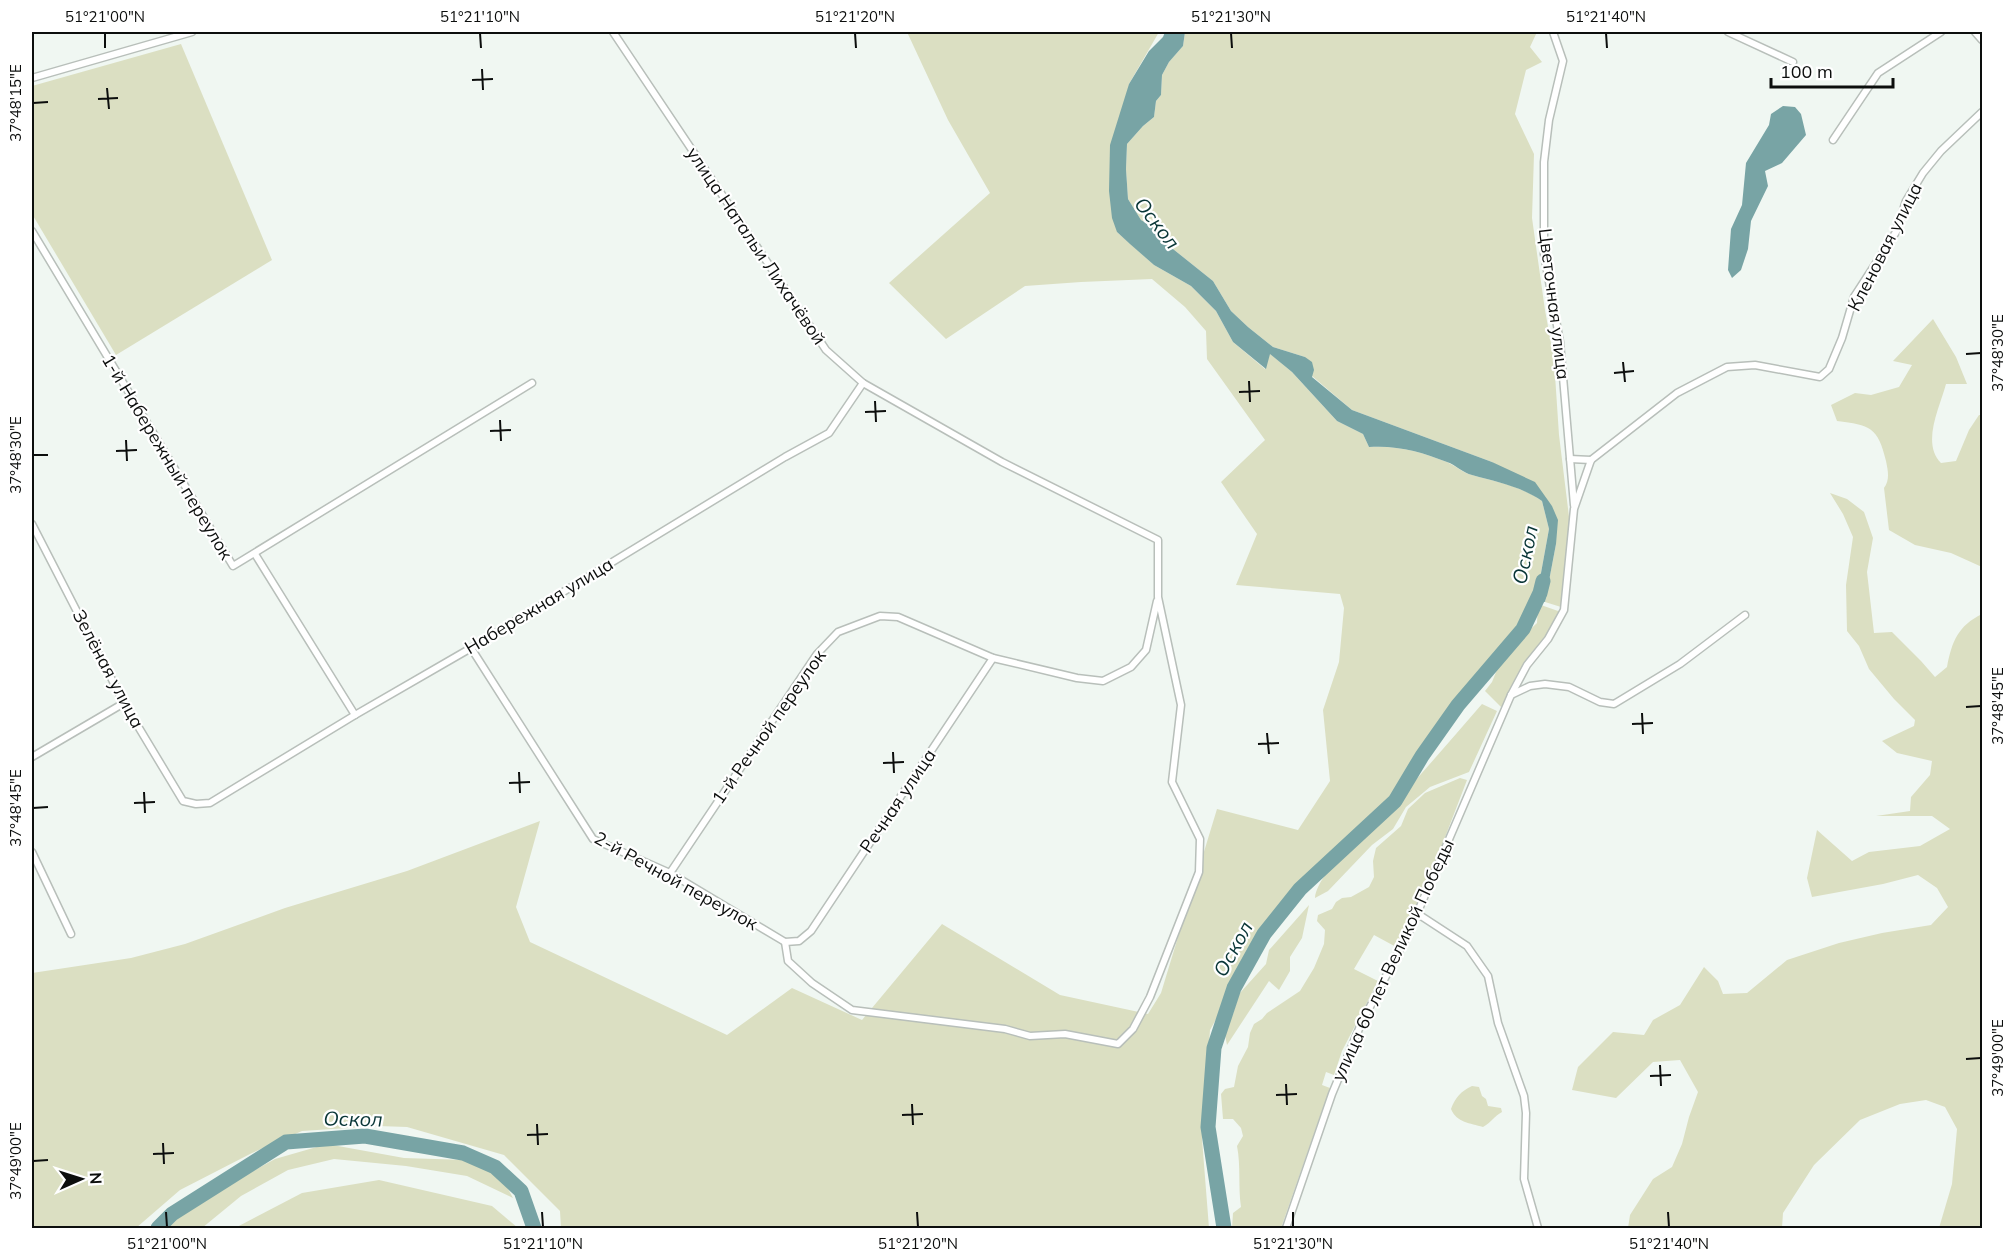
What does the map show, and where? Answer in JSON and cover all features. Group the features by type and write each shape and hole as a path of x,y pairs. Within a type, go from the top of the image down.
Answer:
{"street":[{"path":"32,78 192,32"},
{"name":"улица Натальи Лихачёвой","path":"613,32 826,350 863,383 1002,462 1158,540 1158,597"},
{"name":"Цветочная улица","path":"1552,32 1563,61 1549,120 1544,162 1544,254 1560,342 1574,509"},
{"path":"1728,32 1793,62"},
{"path":"1833,140 1878,74 1941,32"},
{"path":"1975,32 1983,40"},
{"name":"Кленовая улица","path":"1591,460 1677,393 1727,367 1755,365 1820,377 1829,369 1842,338 1854,297 1896,232 1906,201 1923,173 1941,151 1983,112"},
{"name":"1-й Набережный переулок","path":"32,231 233,566 532,383"},
{"name":"Набережная улица","path":"196,804 210,804 784,457 829,433 863,383"},
{"path":"1570,459 1591,460"},
{"name":"улица 60 лет Великой Победы","path":"1286,1228 1332,1094 1360,1024 1418,914 1511,695 1527,665 1548,639 1564,610 1574,509 1591,460"},
{"name":"Зелёная улица","path":"32,524 124,703 183,801 196,804"},
{"path":"255,554 355,715"},
{"path":"785,942 788,961 812,983 852,1010 1005,1029 1030,1036 1065,1034 1118,1044 1133,1029 1150,998 1199,872 1200,839 1172,782 1181,705 1158,597"},
{"name":"1-й Речной переулок","path":"670,873 816,654 838,632 880,616 898,616 993,658 1077,678 1104,681 1131,667 1146,650 1158,597"},
{"path":"1511,695 1530,686 1545,684 1569,687 1600,702 1614,704 1680,664 1745,615"},
{"name":"2-й Речной переулок","path":"471,648 593,839 670,873 785,942"},
{"name":"Речная улица","path":"785,942 799,941 811,931 993,658"},
{"path":"32,757 124,703"},
{"path":"32,852 71,934"},
{"path":"1418,914 1467,946 1488,976 1498,1023 1524,1096 1526,1113 1524,1179 1538,1228"}],"green space":[{"path":"907,32 1159,32 1129,84 1117,232 1154,265 1191,286 1216,311 1233,342 1265,369 1269,353 1292,372 1337,421 1363,434 1369,447 1399,448 1428,455 1469,474 1517,488 1542,501 1549,529 1541,573 1531,597 1523,629 1458,705 1422,756 1395,801 1300,889 1264,934 1210,1030 1202,1139 1209,1228 561,1228 560,1211 504,1155 407,1127 378,1126 302,1131 252,1153 180,1190 136,1228 32,1228 32,973 131,958 185,944 285,908 407,871 540,821 516,907 530,942 727,1035 792,988 862,1020 942,924 1060,995 1148,1014 1161,993 1217,809 1298,830 1330,781 1323,710 1339,662 1344,608 1340,594 1236,585 1257,534 1221,482 1265,440 1207,359 1206,331 1185,307 1152,279 1025,286 946,339 889,283 990,193 948,120"},
{"path":"1185,32 1537,32 1530,47 1542,62 1526,70 1515,114 1534,154 1532,218 1554,360 1559,435 1571,533 1568,589 1561,607 1545,602 1556,544 1552,506 1492,462 1352,410 1312,376 1305,357 1273,347 1248,327 1231,311 1213,281 1173,249 1156,229 1141,220 1128,199 1127,144 1154,117 1156,101 1161,95 1162,75 1169,62 1183,46"},
{"path":"181,44 272,260 116,355 32,214 32,86"},
{"path":"1933,319 1956,357 1967,384 1946,384 1932,435 1935,455 1941,463 1956,461 1969,430 1979,415 1982,415 1982,567 1951,553 1915,545 1889,530 1884,488 1888,472 1880,441 1876,434 1865,426 1837,421 1831,405 1855,393 1871,395 1899,387 1912,365 1893,361"},
{"path":"1830,493 1847,499 1864,512 1873,538 1867,572 1874,633 1892,632 1935,677 1947,667 1957,635 1967,624 1982,614 1982,1228 1939,1228 1952,1184 1957,1129 1945,1107 1926,1100 1900,1104 1860,1120 1814,1165 1783,1213 1782,1228 1628,1228 1630,1215 1653,1179 1672,1167 1682,1144 1698,1092 1680,1060 1653,1062 1616,1098 1572,1090 1578,1067 1613,1032 1644,1035 1653,1020 1680,1005 1704,967 1718,981 1723,994 1747,993 1787,960 1839,943 1931,925 1948,907 1937,888 1918,875 1812,897 1807,878 1817,830 1852,861 1869,852 1920,846 1950,829 1932,816 1876,816 1910,811 1911,797 1930,775 1932,761 1897,753 1882,741 1914,726 1915,720 1869,669 1859,646 1847,631 1846,585 1853,537"},
{"path":"1538,604 1561,612 1554,635 1531,661 1522,681 1501,707 1485,691 1492,682 1503,655 1537,623"},
{"path":"1482,704 1497,711 1469,772 1430,787 1406,807 1393,829 1372,845 1328,891 1315,898 1319,886 1337,860 1388,811"},
{"path":"1460,778 1467,780 1421,900 1398,948 1374,935 1354,969 1378,981 1342,1051 1334,1075 1326,1072 1322,1085 1330,1088 1281,1228 1232,1228 1233,1213 1241,1207 1237,1146 1243,1136 1241,1128 1233,1119 1223,1119 1221,1094 1225,1089 1234,1087 1238,1066 1248,1047 1254,1024 1300,991 1314,968 1324,944 1325,930 1317,921 1318,915 1332,909 1342,898 1351,897 1369,887 1374,877 1373,861 1376,848 1401,826 1408,809 1425,793"},
{"path":"1309,905 1302,938 1290,957 1290,971 1279,990 1269,981 1227,1045 1224,1030 1233,1014 1239,994 1266,964 1269,950"},
{"path":"1472,1086 1479,1087 1488,1106 1501,1108 1502,1112 1483,1127 1460,1120 1451,1109 1459,1095"},
{"path":"327,1144 404,1158 466,1160 501,1176 513,1198 467,1176 406,1166 334,1159 288,1170 241,1196 202,1228 164,1228 208,1196 275,1159"},
{"path":"379,1180 492,1206 518,1228 235,1228 302,1193"}],"water":[{"path":"1165,32 1185,32 1183,46 1169,62 1162,75 1161,95 1156,101 1154,117 1127,144 1128,199 1141,220 1156,229 1173,249 1213,281 1231,311 1248,327 1273,347 1305,357 1312,362 1314,370 1312,377 1352,410 1492,462 1535,482 1552,506 1558,520 1545,602 1531,597 1541,573 1549,529 1542,501 1517,488 1469,474 1450,463 1428,455 1399,448 1369,447 1363,434 1337,421 1292,372 1270,354 1266,369 1233,342 1216,311 1191,286 1154,265 1117,232 1112,218 1109,191 1110,145 1129,84 1149,51"},
{"path":"1783,106 1795,107 1801,114 1806,135 1782,163 1765,171 1768,186 1751,221 1748,249 1741,270 1732,278 1728,270 1731,229 1742,205 1746,163 1769,125 1771,114"}],"waterway":[{"name":"Оскол","path":"1224,1228 1208,1127 1214,1048 1234,988 1264,934 1300,889 1395,801 1422,756 1458,705 1523,629 1540,593 1543,581"},
{"name":"Оскол","path":"158,1228 172,1214 286,1142 365,1136 463,1153 495,1167 521,1191 534,1228"}]}
